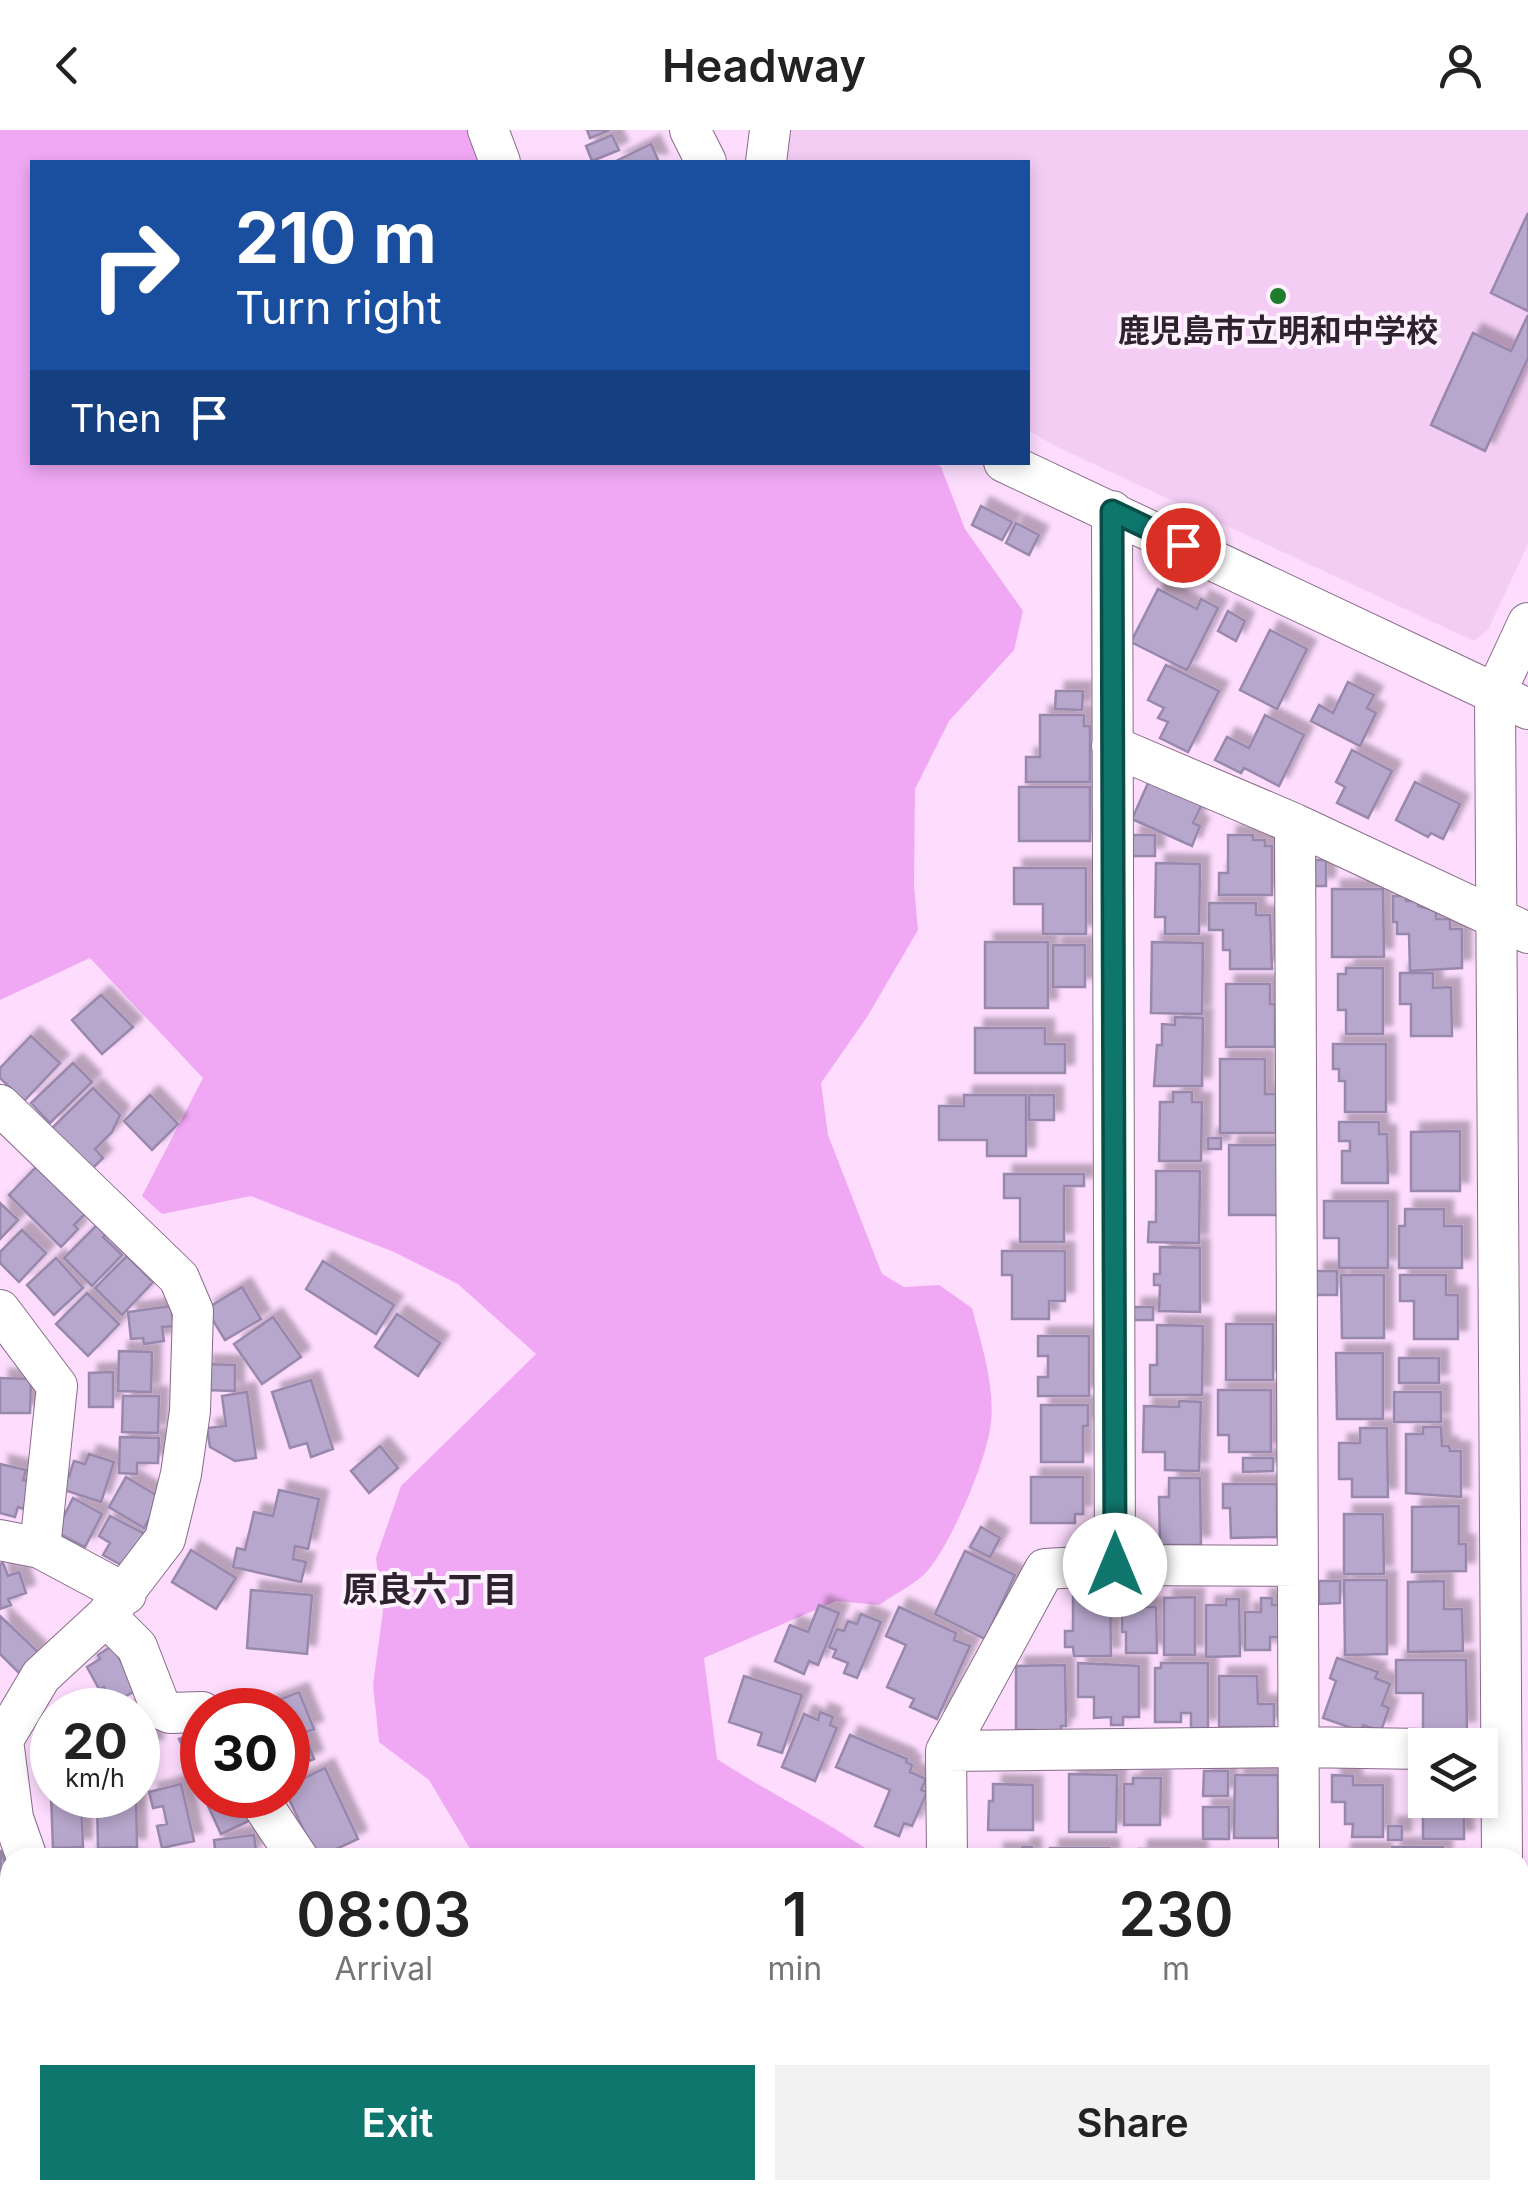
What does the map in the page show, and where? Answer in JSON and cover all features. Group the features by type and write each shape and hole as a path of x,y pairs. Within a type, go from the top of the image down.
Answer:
{"street":[{"path":"488,130 499,160"},
{"path":"690,130 705,160"},
{"path":"766,160 770,130"},
{"path":"1011,465 1512,701"},
{"path":"1112,511 1115,1565"},
{"path":"1502,1848 1512,701 1528,623"},
{"path":"1112,746 1295,824 1511,925"},
{"path":"1295,824 1299,1848"},
{"path":"0,1105 180,1278 193,1311 190,1412 165,1539 116,1605 41,1676 1,1741 13,1818 24,1848"},
{"path":"0,1310 57,1386 40,1548"},
{"path":"0,1540 40,1548 116,1605 161,1708 170,1714 180,1713"},
{"path":"946,1848 946,1752 1045,1569 1115,1565 1298,1566"},
{"path":"946,1752 1299,1746 1408,1749"},
{"path":"271,1818 291,1848"}],"shaded area":[{"path":"0,130 472,130 483,160 30,160 30,465 941,467 965,529 1023,611 1014,650 949,721 915,789 914,885 918,930 867,1017 821,1083 828,1135 882,1274 904,1287 939,1285 972,1308 991,1394 988,1438 968,1498 948,1539 929,1569 912,1584 879,1605 836,1601 704,1658 717,1759 865,1848 470,1848 429,1780 379,1742 373,1685 383,1611 376,1558 401,1486 536,1354 458,1284 394,1252 251,1196 162,1214 142,1196 203,1078 90,958 0,1000"},
{"name":"鹿児島市立明和中学校","path":"785,130 1528,130 1528,544 1488,630 1474,641 1030,431 1030,160 780,160"}],"building":[{"path":"587,130 610,130 590,138"},
{"path":"612,135 619,150 592,160 586,146"},
{"path":"651,144 658,160 618,160"},
{"path":"1528,213 1528,311 1491,293"},
{"path":"1528,315 1528,358 1485,451 1431,425 1473,333 1511,351"},
{"path":"981,506 1012,522 1002,540 972,525"},
{"path":"1016,523 1039,535 1029,555 1006,543"},
{"path":"1158,589 1197,609 1201,599 1218,608 1187,670 1131,642"},
{"path":"1228,611 1245,621 1236,641 1218,631"},
{"path":"1270,630 1307,649 1277,709 1240,690"},
{"path":"1166,665 1219,691 1188,752 1160,738 1168,722 1158,718 1164,708 1148,700"},
{"path":"1348,682 1374,695 1367,708 1376,713 1360,746 1311,721 1319,705 1333,713"},
{"path":"1056,691 1083,691 1082,710 1055,709"},
{"path":"1040,715 1084,715 1084,726 1090,726 1090,782 1026,782 1026,757 1040,757"},
{"path":"1265,715 1304,735 1279,786 1244,768 1241,773 1215,760 1227,737 1249,748"},
{"path":"1352,750 1392,771 1368,818 1337,803 1345,787 1336,782"},
{"path":"1149,781 1202,804 1193,823 1200,826 1192,846 1132,819"},
{"path":"1415,782 1460,804 1443,839 1431,833 1428,837 1396,820"},
{"path":"1019,787 1090,787 1090,841 1019,841"},
{"path":"1131,835 1155,835 1155,856 1131,856"},
{"path":"1228,835 1253,835 1253,840 1265,840 1265,846 1272,846 1272,895 1219,895 1219,873 1228,873"},
{"path":"1315,860 1326,860 1326,886 1315,886"},
{"path":"1156,863 1200,864 1199,934 1165,934 1165,917 1155,917"},
{"path":"1014,868 1086,868 1086,934 1043,934 1043,904 1014,904"},
{"path":"1332,889 1383,889 1384,957 1332,957"},
{"path":"1393,896 1418,901 1418,906 1436,911 1436,919 1450,919 1450,929 1462,929 1462,968 1410,971 1409,934 1397,934"},
{"path":"1209,903 1256,903 1256,915 1270,915 1272,969 1230,969 1230,950 1223,950 1223,930 1209,930"},
{"path":"985,942 1048,942 1048,1008 985,1008"},
{"path":"1152,942 1203,943 1202,1014 1151,1013"},
{"path":"1053,945 1085,945 1085,987 1053,987"},
{"path":"1346,968 1383,968 1383,1034 1346,1034 1346,1010 1338,1010 1338,974 1346,974"},
{"path":"1400,973 1433,973 1433,988 1451,987 1452,1036 1411,1036 1411,1004 1400,1004"},
{"path":"1226,984 1270,984 1270,1004 1275,1004 1275,1047 1226,1047"},
{"path":"101,995 133,1027 102,1054 72,1020"},
{"path":"1175,1017 1203,1018 1202,1086 1154,1086 1162,1024 1175,1025"},
{"path":"975,1028 1045,1028 1045,1044 1065,1044 1065,1073 975,1073"},
{"path":"31,1036 60,1063 24,1101 0,1078 0,1068"},
{"path":"1333,1044 1386,1044 1386,1112 1345,1112 1345,1081 1339,1081 1339,1069 1333,1069"},
{"path":"1220,1059 1265,1059 1265,1094 1276,1094 1276,1133 1220,1133"},
{"path":"73,1063 92,1082 50,1123 31,1103"},
{"path":"93,1088 120,1115 112,1132 95,1149 103,1158 92,1169 52,1128"},
{"path":"1173,1092 1192,1092 1192,1102 1202,1102 1201,1161 1159,1161 1160,1102 1173,1102"},
{"path":"150,1095 178,1124 152,1150 124,1121"},
{"path":"964,1095 1026,1095 1026,1156 987,1156 987,1140 939,1140 939,1106 964,1106"},
{"path":"1029,1095 1054,1095 1054,1120 1029,1120"},
{"path":"1339,1122 1379,1122 1379,1134 1387,1134 1388,1183 1342,1183 1342,1151 1350,1151 1350,1141 1339,1141"},
{"path":"1460,1131 1460,1191 1411,1191 1411,1132"},
{"path":"1208,1138 1221,1138 1221,1149 1208,1149"},
{"path":"1229,1145 1278,1145 1278,1215 1229,1215"},
{"path":"40,1163 88,1211 61,1247 9,1195"},
{"path":"1156,1171 1200,1171 1199,1243 1148,1242 1149,1222 1156,1222"},
{"path":"1004,1174 1084,1174 1084,1186 1064,1186 1064,1242 1020,1242 1020,1198 1004,1198"},
{"path":"1324,1201 1388,1201 1388,1268 1339,1268 1339,1238 1324,1238"},
{"path":"0,1203 18,1220 0,1239"},
{"path":"1405,1209 1444,1209 1444,1226 1462,1226 1462,1268 1399,1268 1399,1226 1405,1226"},
{"path":"98,1224 107,1233 103,1237 122,1255 92,1286 64,1258"},
{"path":"22,1230 46,1253 19,1282 0,1263 0,1252"},
{"path":"1160,1247 1200,1248 1200,1312 1159,1311 1160,1285 1154,1285 1154,1274 1160,1274"},
{"path":"1002,1251 1065,1251 1065,1301 1049,1301 1049,1319 1012,1319 1012,1275 1002,1275"},
{"path":"127,1256 153,1282 122,1315 95,1288"},
{"path":"56,1258 83,1288 54,1315 27,1285"},
{"path":"323,1261 394,1305 376,1334 306,1289"},
{"path":"1315,1271 1337,1271 1337,1295 1315,1295"},
{"path":"1341,1275 1384,1275 1384,1338 1342,1338"},
{"path":"1400,1275 1446,1275 1446,1295 1458,1295 1458,1339 1414,1339 1414,1301 1400,1301"},
{"path":"242,1287 261,1319 225,1340 206,1309"},
{"path":"87,1293 119,1324 88,1356 56,1324"},
{"path":"171,1306 174,1326 162,1327 164,1341 144,1344 143,1338 131,1339 128,1312"},
{"path":"1133,1307 1153,1307 1153,1320 1133,1320"},
{"path":"397,1314 440,1343 418,1376 375,1347"},
{"path":"273,1317 301,1357 262,1384 234,1344"},
{"path":"1226,1324 1273,1324 1273,1380 1226,1380"},
{"path":"1157,1325 1203,1326 1202,1395 1150,1395 1150,1365 1157,1365"},
{"path":"1038,1336 1089,1336 1089,1396 1038,1396 1038,1377 1048,1377 1048,1356 1038,1356"},
{"path":"119,1351 152,1352 151,1392 118,1391"},
{"path":"1336,1353 1383,1353 1383,1419 1337,1419"},
{"path":"1399,1358 1439,1358 1439,1383 1399,1383"},
{"path":"204,1364 235,1365 235,1391 204,1390"},
{"path":"113,1372 113,1407 89,1407 89,1373"},
{"path":"0,1378 31,1379 30,1413 0,1413"},
{"path":"311,1380 333,1449 311,1457 307,1443 290,1448 272,1392"},
{"path":"1218,1390 1271,1390 1271,1452 1229,1452 1229,1435 1218,1435"},
{"path":"247,1392 256,1458 235,1461 210,1447 207,1428 226,1426 222,1396"},
{"path":"1394,1392 1441,1392 1441,1422 1394,1422"},
{"path":"123,1396 159,1396 158,1433 122,1432"},
{"path":"1179,1401 1201,1402 1199,1471 1165,1470 1165,1452 1143,1452 1144,1406 1179,1407"},
{"path":"1041,1405 1088,1405 1088,1426 1083,1426 1083,1462 1041,1462"},
{"path":"1423,1427 1441,1427 1442,1446 1461,1451 1461,1497 1406,1493 1406,1434 1423,1434"},
{"path":"1360,1428 1387,1428 1388,1497 1352,1497 1352,1479 1339,1479 1339,1443 1360,1443"},
{"path":"120,1437 159,1438 158,1463 137,1463 137,1474 119,1473"},
{"path":"380,1446 398,1468 369,1493 351,1471"},
{"path":"89,1454 114,1462 101,1502 58,1488 62,1475 69,1477 74,1461 85,1464"},
{"path":"1243,1458 1273,1458 1273,1471 1243,1472"},
{"path":"0,1464 26,1470 23,1480 29,1481 24,1509 18,1507 15,1517 0,1513"},
{"path":"126,1477 161,1498 144,1528 109,1507"},
{"path":"1031,1477 1083,1477 1083,1514 1075,1514 1075,1523 1031,1523"},
{"path":"1169,1478 1200,1478 1201,1545 1160,1545 1159,1497 1169,1497"},
{"path":"1223,1484 1277,1484 1277,1537 1231,1538 1230,1508 1223,1508"},
{"path":"279,1490 319,1499 308,1549 295,1546 293,1559 306,1562 301,1582 233,1567 237,1548 245,1550 254,1512 273,1516"},
{"path":"73,1498 102,1514 85,1547 56,1532"},
{"path":"1459,1506 1459,1544 1466,1544 1466,1571 1412,1572 1412,1507"},
{"path":"1344,1514 1383,1514 1384,1574 1344,1574"},
{"path":"110,1516 145,1534 127,1568 103,1555 110,1543 99,1536"},
{"path":"981,1527 1000,1538 990,1557 970,1547"},
{"path":"191,1550 236,1578 216,1609 172,1582"},
{"path":"965,1551 1015,1575 985,1639 935,1614"},
{"path":"3,1563 8,1576 19,1572 26,1593 8,1599 11,1605 0,1609 0,1564"},
{"path":"1344,1580 1387,1580 1387,1654 1345,1655"},
{"path":"1319,1581 1340,1581 1340,1603 1319,1604"},
{"path":"1444,1581 1444,1609 1462,1609 1463,1651 1408,1652 1408,1582"},
{"path":"1073,1588 1110,1588 1111,1656 1074,1656 1073,1647 1065,1647 1065,1631 1073,1631"},
{"path":"251,1590 312,1595 307,1654 247,1648"},
{"path":"1195,1597 1195,1655 1164,1655 1164,1598"},
{"path":"1261,1598 1272,1598 1272,1605 1280,1605 1280,1637 1270,1637 1270,1650 1245,1650 1245,1612 1261,1612"},
{"path":"1226,1599 1239,1599 1240,1656 1206,1657 1206,1605 1226,1605"},
{"path":"819,1605 839,1613 818,1665 809,1661 804,1674 775,1661 790,1625 808,1632"},
{"path":"899,1607 956,1633 954,1640 970,1646 937,1719 910,1707 914,1699 887,1687 906,1645 886,1636"},
{"path":"1122,1607 1156,1607 1157,1653 1126,1653"},
{"path":"861,1614 881,1622 857,1678 844,1673 848,1663 833,1657 836,1650 829,1647 837,1629 844,1631 848,1621 857,1624"},
{"path":"0,1616 38,1652 19,1673 0,1654"},
{"path":"112,1646 136,1688 98,1688 87,1667 100,1659 98,1655"},
{"path":"1337,1658 1378,1672 1375,1678 1390,1684 1382,1705 1389,1708 1381,1731 1363,1725 1360,1731 1323,1718 1336,1681 1330,1678"},
{"path":"1396,1660 1466,1660 1467,1728 1423,1728 1423,1693 1396,1693"},
{"path":"1078,1663 1139,1666 1139,1717 1123,1717 1123,1725 1111,1725 1111,1717 1094,1718 1094,1697 1078,1697"},
{"path":"1161,1663 1208,1663 1208,1728 1191,1728 1191,1713 1181,1713 1181,1722 1155,1722 1155,1668 1161,1668"},
{"path":"1065,1665 1066,1726 1061,1726 1061,1734 1033,1735 1033,1730 1016,1730 1016,1666"},
{"path":"744,1676 802,1695 782,1753 758,1745 762,1733 729,1722"},
{"path":"1219,1676 1257,1676 1258,1704 1274,1704 1274,1727 1219,1727"},
{"path":"820,1712 833,1717 830,1725 837,1728 815,1781 782,1767 804,1714 818,1720"},
{"path":"850,1735 907,1759 912,1765 910,1772 926,1779 921,1790 927,1792 912,1826 904,1823 899,1836 875,1826 890,1790 836,1767"},
{"path":"325,1768 358,1839 339,1848 312,1848 298,1818 310,1818 310,1775"},
{"path":"1204,1771 1228,1771 1228,1796 1203,1796"},
{"path":"1069,1774 1117,1775 1116,1832 1069,1832"},
{"path":"1235,1775 1278,1775 1278,1838 1234,1838"},
{"path":"1332,1775 1353,1776 1353,1785 1383,1785 1383,1837 1352,1837 1353,1824 1345,1824 1345,1802 1332,1802"},
{"path":"1133,1778 1161,1778 1160,1825 1124,1825 1124,1784 1133,1784"},
{"path":"180,1784 180,1818 189,1818 194,1841 162,1848 157,1826 167,1824 163,1806 160,1807 160,1789"},
{"path":"993,1784 1033,1785 1033,1830 988,1830"},
{"path":"1203,1807 1229,1807 1229,1839 1203,1839"},
{"path":"52,1818 82,1818 83,1847 53,1848"},
{"path":"97,1818 136,1818 137,1847 98,1848"},
{"path":"214,1818 250,1818 251,1820 221,1834"},
{"path":"1423,1818 1464,1818 1464,1839 1423,1839"},
{"path":"1388,1826 1402,1826 1402,1840 1388,1840"},
{"path":"254,1835 256,1848 215,1848 214,1840"}],"place":[{"name":"鹿児島市立明和中学校","path":"1278,296"}],"district":[{"name":"原良六丁目","path":"430,1590"}],"route":[{"path":"1115,1565 1112,511 1183,545"}]}
